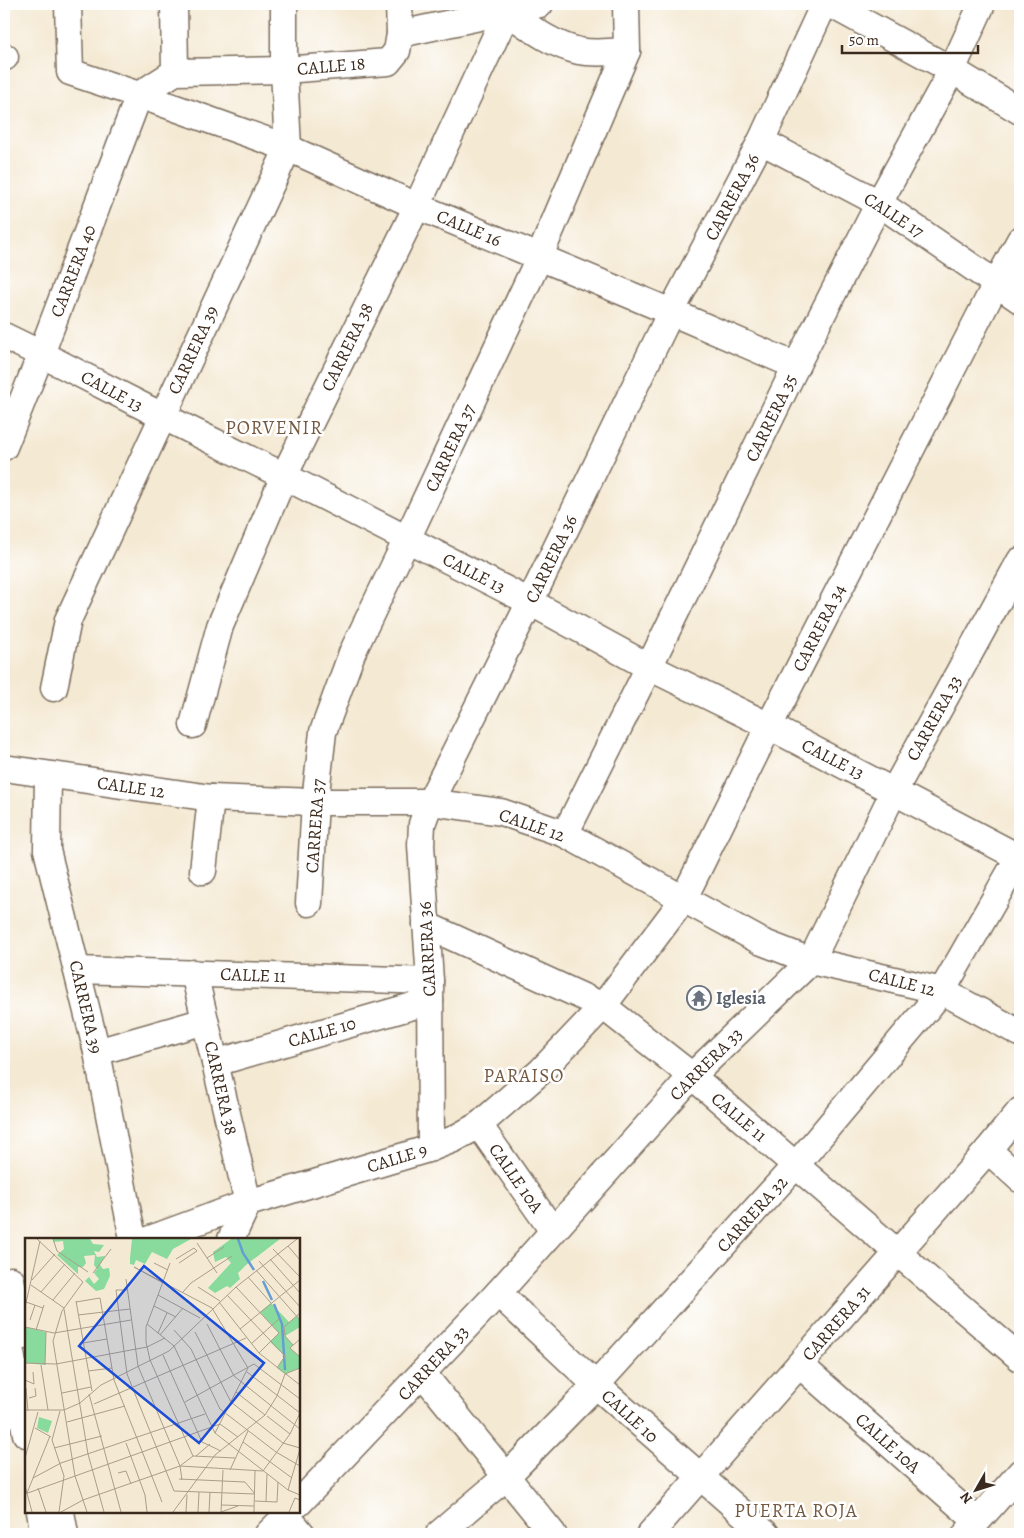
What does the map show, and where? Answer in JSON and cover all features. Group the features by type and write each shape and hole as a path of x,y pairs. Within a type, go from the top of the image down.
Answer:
{"street":[{"name":"CALLE 16","path":"68,4 70,72 288,148 417,206 796,366"},
{"path":"139,95 175,72 174,4"},
{"name":"CARRERA 39","path":"54,688 68,620 288,148 284,70 284,4"},
{"path":"399,4 400,34 507,8 540,4"},
{"name":"CARRERA 37","path":"309,903 315,802 324,732 352,653 408,539 539,258 627,52 626,4"},
{"name":"CARRERA 36","path":"431,1148 430,991 421,845 422,824 430,802 671,312 761,141 824,4"},
{"path":"830,4 952,70 1020,111"},
{"name":"CARRERA 35","path":"565,834 796,366 879,203 952,70 982,4"},
{"path":"507,8 533,30 566,47 581,52 627,52"},
{"name":"CARRERA 38","path":"193,725 220,626 284,476 417,206 507,8"},
{"name":"CALLE 18","path":"175,72 284,70 388,62 397,51 400,34"},
{"name":"CARRERA 40","path":"4,447 139,95"},
{"name":"CALLE 17","path":"761,141 879,203 1020,300"},
{"name":"CARRERA 34","path":"603,1006 683,900 769,726 1020,240"},
{"name":"CALLE 13","path":"4,336 408,539 530,602 649,667 894,790 1020,857"},
{"name":"CARRERA 33","path":"300,1510 692,1076 811,961 894,790 1020,561"},
{"name":"CALLE 12","path":"4,768 211,798 315,802 430,802 501,812 565,834 762,942 811,961 942,991 1020,1033"},
{"name":"CARRERA 39","path":"48,775 47,850 97,1052 133,1238"},
{"path":"203,870 211,798"},
{"name":"CARRERA 32","path":"439,1534 506,1477 596,1385 796,1165 942,991 1020,857"},
{"name":"CALLE 11","path":"426,925 603,1006 692,1076 1020,1358"},
{"name":"CALLE 11","path":"77,970 194,972 430,991"},
{"name":"CARRERA 38","path":"194,972 248,1203"},
{"name":"CALLE 10","path":"215,1063 430,991"},
{"name":"CALLE 9","path":"153,1238 248,1203 431,1148 454,1139 479,1125 541,1072 603,1006"},
{"path":"97,1052 205,1021"},
{"name":"CARRERA 31","path":"650,1534 988,1150 1020,1111"},
{"name":"CALLE 10A","path":"479,1125 553,1231"},
{"path":"988,1150 1020,1179"},
{"path":"231,1238 248,1203"},
{"path":"14,1279 25,1340"},
{"name":"CALLE 10","path":"498,1293 596,1385 766,1534"},
{"path":"4,1315 25,1429"},
{"name":"CALLE 10A","path":"800,1364 971,1528"},
{"path":"423,1374 553,1534"},
{"path":"971,1528 1020,1473"},
{"path":"40,1513 44,1534"},
{"path":"61,1513 65,1534"},
{"name":"CARRERA 33","path":"268,1534 295,1516"}],"place":[{"name":"Iglesia","path":"699,998"}],"district":[{"name":"PORVENIR","path":"274,427"},
{"name":"PARAISO","path":"524,1075"},
{"name":"PUERTA ROJA","path":"796,1510"}]}
